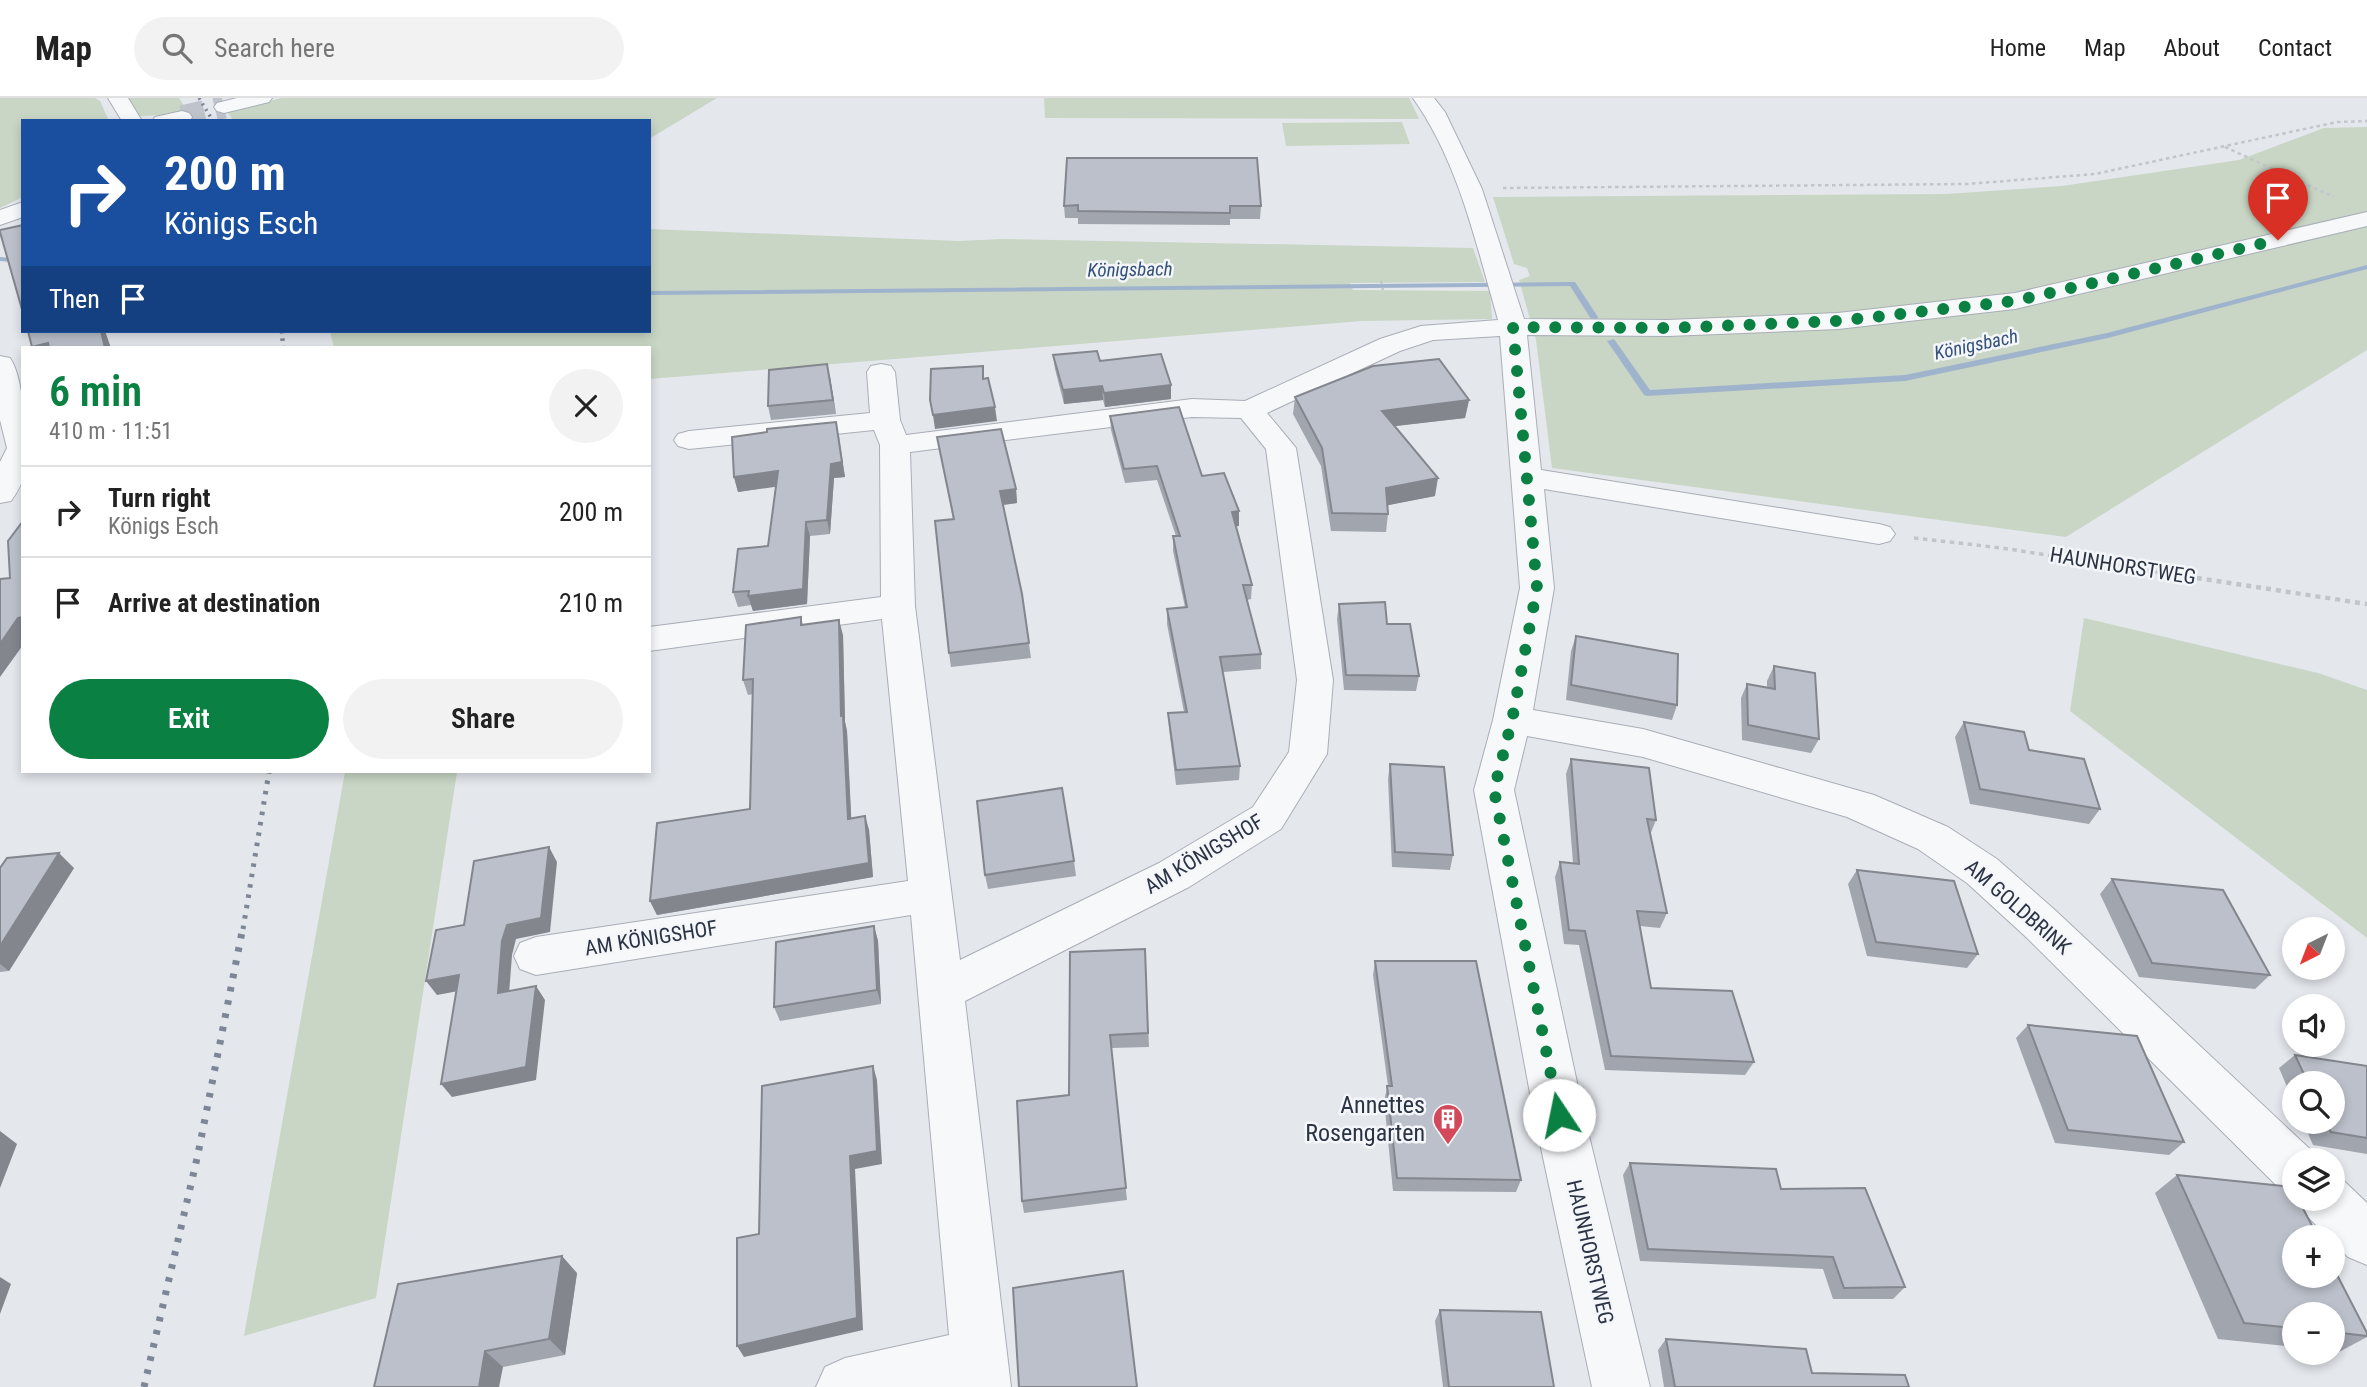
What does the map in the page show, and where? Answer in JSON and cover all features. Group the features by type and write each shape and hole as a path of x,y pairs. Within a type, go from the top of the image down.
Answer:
{"street":[{"path":"118,98 130,119"},
{"path":"224,107 262,98"},
{"name":"HAUNHORSTWEG","path":"1423,98 1435,112 1471,188 1513,327 1537,588 1512,720 1494,790 1559,1115 1621,1387"},
{"path":"0,218 21,210"},
{"path":"689,440 890,433 1192,408 1249,410 1390,345 1430,332 1513,327 1668,328 1838,321 2015,301 2367,219"},
{"path":"1,372 21,444"},
{"path":"845,1387 980,1371 898,606 890,433 881,372"},
{"name":"AM KÖNIGSHOF","path":"940,992 1174,875 1268,818 1308,754 1315,680 1281,448 1249,410"},
{"path":"0,494 21,450"},
{"path":"1525,477 1879,534"},
{"path":"651,639 898,606"},
{"name":"AM GOLDBRINK","path":"1512,720 1643,743 1860,806 1933,838 1982,871 2041,924 2282,1156"},
{"name":"AM KÖNIGSHOF","path":"536,956 931,895"},
{"path":"2338,1211 2367,1239"}],"path":[{"path":"1471,188 1967,184 2095,174 2337,122 2367,121"},
{"path":"2224,147 2343,201"},
{"path":"1381,281 1383,290"},
{"name":"HAUNHORSTWEG","path":"1879,534 2002,548 2367,604"}],"green space":[{"path":"0,98 95,98 100,101 108,119 21,119 21,198 0,208"},
{"path":"126,98 179,98 193,119 180,119 180,114 140,116 134,112"},
{"path":"282,98 717,98 651,138 651,119 233,119 226,110"},
{"path":"1044,98 1409,98 1419,119 1045,118"},
{"path":"1402,122 1410,144 1286,146 1282,123"},
{"path":"2367,127 2367,350 2066,537 1552,468 1536,340 1519,280 1530,276 1527,268 1514,264 1493,197 1946,194 2062,186 2239,160 2324,128"},
{"path":"651,229 959,241 1002,239 1473,248 1485,282 1350,283 1353,290 1490,291 1492,319 1362,321 651,379 651,346 334,346 330,333 651,333"},
{"path":"2084,618 2318,673 2367,690 2367,938 2345,921 2345,917 2340,917 2070,711"},
{"path":"345,773 457,773 376,1298 244,1336"}],"building":[{"path":"1067,158 1257,158 1261,206 1230,206 1230,213 1078,211 1078,205 1064,206"},
{"path":"21,225 21,306 0,232"},
{"path":"28,333 101,333 105,346 49,346 48,343 32,346"},
{"path":"1097,351 1100,361 1161,354 1171,385 1104,393 1102,386 1063,390 1053,355"},
{"path":"1439,359 1469,400 1382,411 1438,478 1386,488 1388,514 1332,513 1322,448 1295,397 1373,366"},
{"path":"827,364 833,400 768,406 769,370"},
{"path":"983,366 983,379 988,378 995,407 933,415 930,400 931,369"},
{"path":"1179,407 1202,476 1224,473 1239,511 1232,512 1252,585 1243,585 1261,654 1220,657 1240,766 1176,770 1168,713 1187,712 1167,609 1187,607 1173,536 1180,536 1157,466 1124,469 1110,416"},
{"path":"836,422 842,462 831,464 827,520 806,522 803,589 748,596 749,591 733,592 738,549 768,546 778,471 734,477 732,437 767,432 767,429"},
{"path":"1001,429 1016,489 1000,491 1022,594 1029,643 949,653 935,521 954,519 937,437"},
{"path":"21,524 21,617 0,644 0,579 10,578 8,541"},
{"path":"1385,602 1387,624 1410,624 1419,676 1346,675 1339,604"},
{"path":"801,617 801,625 839,620 841,716 848,819 865,816 869,863 650,901 657,823 750,809 753,679 743,680 746,625"},
{"path":"1576,636 1678,654 1677,705 1571,685"},
{"path":"1774,666 1815,673 1819,739 1748,725 1747,684 1775,689"},
{"path":"1964,722 2024,732 2029,750 2084,759 2100,809 1980,789"},
{"path":"1571,759 1649,768 1656,820 1647,819 1667,913 1637,911 1651,988 1732,991 1754,1062 1611,1056 1585,931 1569,930 1560,862 1579,864"},
{"path":"1390,764 1444,767 1453,855 1395,852"},
{"path":"1062,788 1074,861 985,875 977,801"},
{"path":"549,847 541,918 507,925 502,941 498,993 536,986 526,1067 441,1084 459,975 426,981 436,930 464,925 474,861"},
{"path":"59,853 0,946 0,868 7,858"},
{"path":"1857,870 1954,881 1978,954 1876,942"},
{"path":"2112,879 2223,890 2270,975 2152,963"},
{"path":"874,926 877,990 774,1007 776,942"},
{"path":"1145,949 1148,1033 1110,1035 1126,1188 1022,1201 1017,1101 1069,1095 1070,952"},
{"path":"1375,961 1476,961 1521,1180 1397,1178 1387,1086 1392,1086"},
{"path":"2028,1025 2137,1036 2184,1142 2068,1130"},
{"path":"2296,1057 2367,1066 2367,1138 2343,1134 2345,1071 2302,1071"},
{"path":"873,1066 877,1151 850,1156 857,1318 737,1346 737,1238 759,1234 762,1086"},
{"path":"1630,1163 1776,1169 1781,1189 1865,1188 1905,1287 1844,1288 1833,1257 1648,1249"},
{"path":"2177,1175 2282,1186 2282,1211 2304,1211 2312,1225 2282,1225 2282,1288 2344,1288 2367,1336 2345,1333 2345,1302 2282,1302 2282,1327 2244,1323"},
{"path":"562,1256 549,1339 485,1351 479,1387 374,1387 398,1284"},
{"path":"1123,1271 1137,1387 1019,1387 1013,1288"},
{"path":"1440,1310 1541,1312 1554,1387 1449,1387"},
{"path":"1666,1339 1806,1349 1812,1373 1905,1375 1909,1387 1675,1387"}],"waterway":[{"name":"Königsbach","path":"0,259 21,261"},
{"name":"Königsbach","path":"1611,341 1647,393 1905,378 2108,335 2367,267"},
{"name":"Königsbach","path":"651,293 1572,284 1594,317"}],"tunnel":[{"path":"182,117 224,107"}],"railway":[{"path":"199,98 212,119"},
{"path":"282,333 283,346"},
{"path":"243,929 269,773"},
{"path":"144,1387 198,1154 243,927"}],"place":[{"name":"Annettes Rosengarten","path":"1448,1146"}],"route":[{"path":"1559,1115 1494,790 1512,720 1537,588 1513,327 1668,328 1838,321 2015,301 2278,240"}]}
